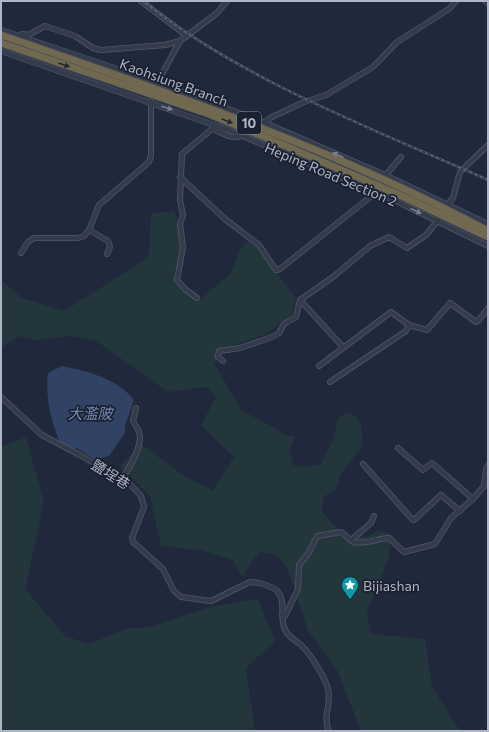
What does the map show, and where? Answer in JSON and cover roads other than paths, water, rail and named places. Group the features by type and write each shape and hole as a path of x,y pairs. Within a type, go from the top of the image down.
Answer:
{"highway":[{"name":"Kaohsiung Branch","path":"1,36 237,118 354,167 462,217 488,231"},
{"name":"Kaohsiung Branch","path":"1,43 209,114 404,197 488,238"}],"street":[{"path":"140,1 187,36"},
{"path":"1,28 24,35 45,26 75,36 93,48 101,50 165,45 180,41 217,13 227,1"},
{"path":"197,298 186,290 177,280 183,248 180,222 183,215 180,200 182,154 210,130 214,130 232,138 238,138 265,123 270,118 304,102 326,95 373,67 402,39 449,9 456,1"},
{"path":"485,1 488,4"},
{"name":"Heping Road Section 2","path":"1,28 159,83 265,123 385,175 488,224"},
{"path":"21,253 28,242 34,238 81,238 89,230 99,205 151,159 151,102 162,74 180,41"},
{"name":"Heping Road Section 2","path":"1,51 151,102 243,136 438,221 488,246"},
{"path":"223,361 218,357 219,351 232,350 257,343 279,333 284,324 296,317 300,300 333,277 370,246 389,237 407,248 413,246 426,235 438,221 447,204 453,198 460,172 488,145"},
{"path":"180,177 225,219 259,245 276,270 280,270 369,198 371,191 400,157"},
{"path":"89,230 108,241 110,247 107,254"},
{"path":"300,300 342,347"},
{"path":"319,366 342,347 371,328 391,312 409,325 427,330 450,303 476,322 488,308"},
{"path":"330,382 406,331 409,325"},
{"name":"鹽埕巷","path":"1,397 42,435 121,480 138,492 143,502 143,512 135,528 132,542 163,569 175,593 193,600 211,601 243,584 252,582 272,588 278,592 282,600 282,615 287,633 304,648 327,685 329,699 325,721 329,731"},
{"path":"121,480 133,462 140,438 140,433 133,421 136,408"},
{"path":"398,448 423,470 432,463 472,499"},
{"path":"363,464 414,520 442,494 460,511"},
{"path":"282,615 285,616 298,589 299,565 308,554 317,536 341,532 351,540 365,542 389,538 404,552 418,547 430,546 437,541 451,518 460,511 484,486 486,469 488,465"},
{"path":"351,540 371,523 374,516"}],"water":[{"name":"大濫陂","path":"62,366 111,381 127,392 134,400 125,426 125,433 109,456 95,460 77,448 72,449 60,443 48,400 47,382 48,373"}],"railway":[{"path":"143,1 222,55 265,79 354,122 488,180"}],"place":[{"name":"Bijiashan","path":"350,600"}]}
